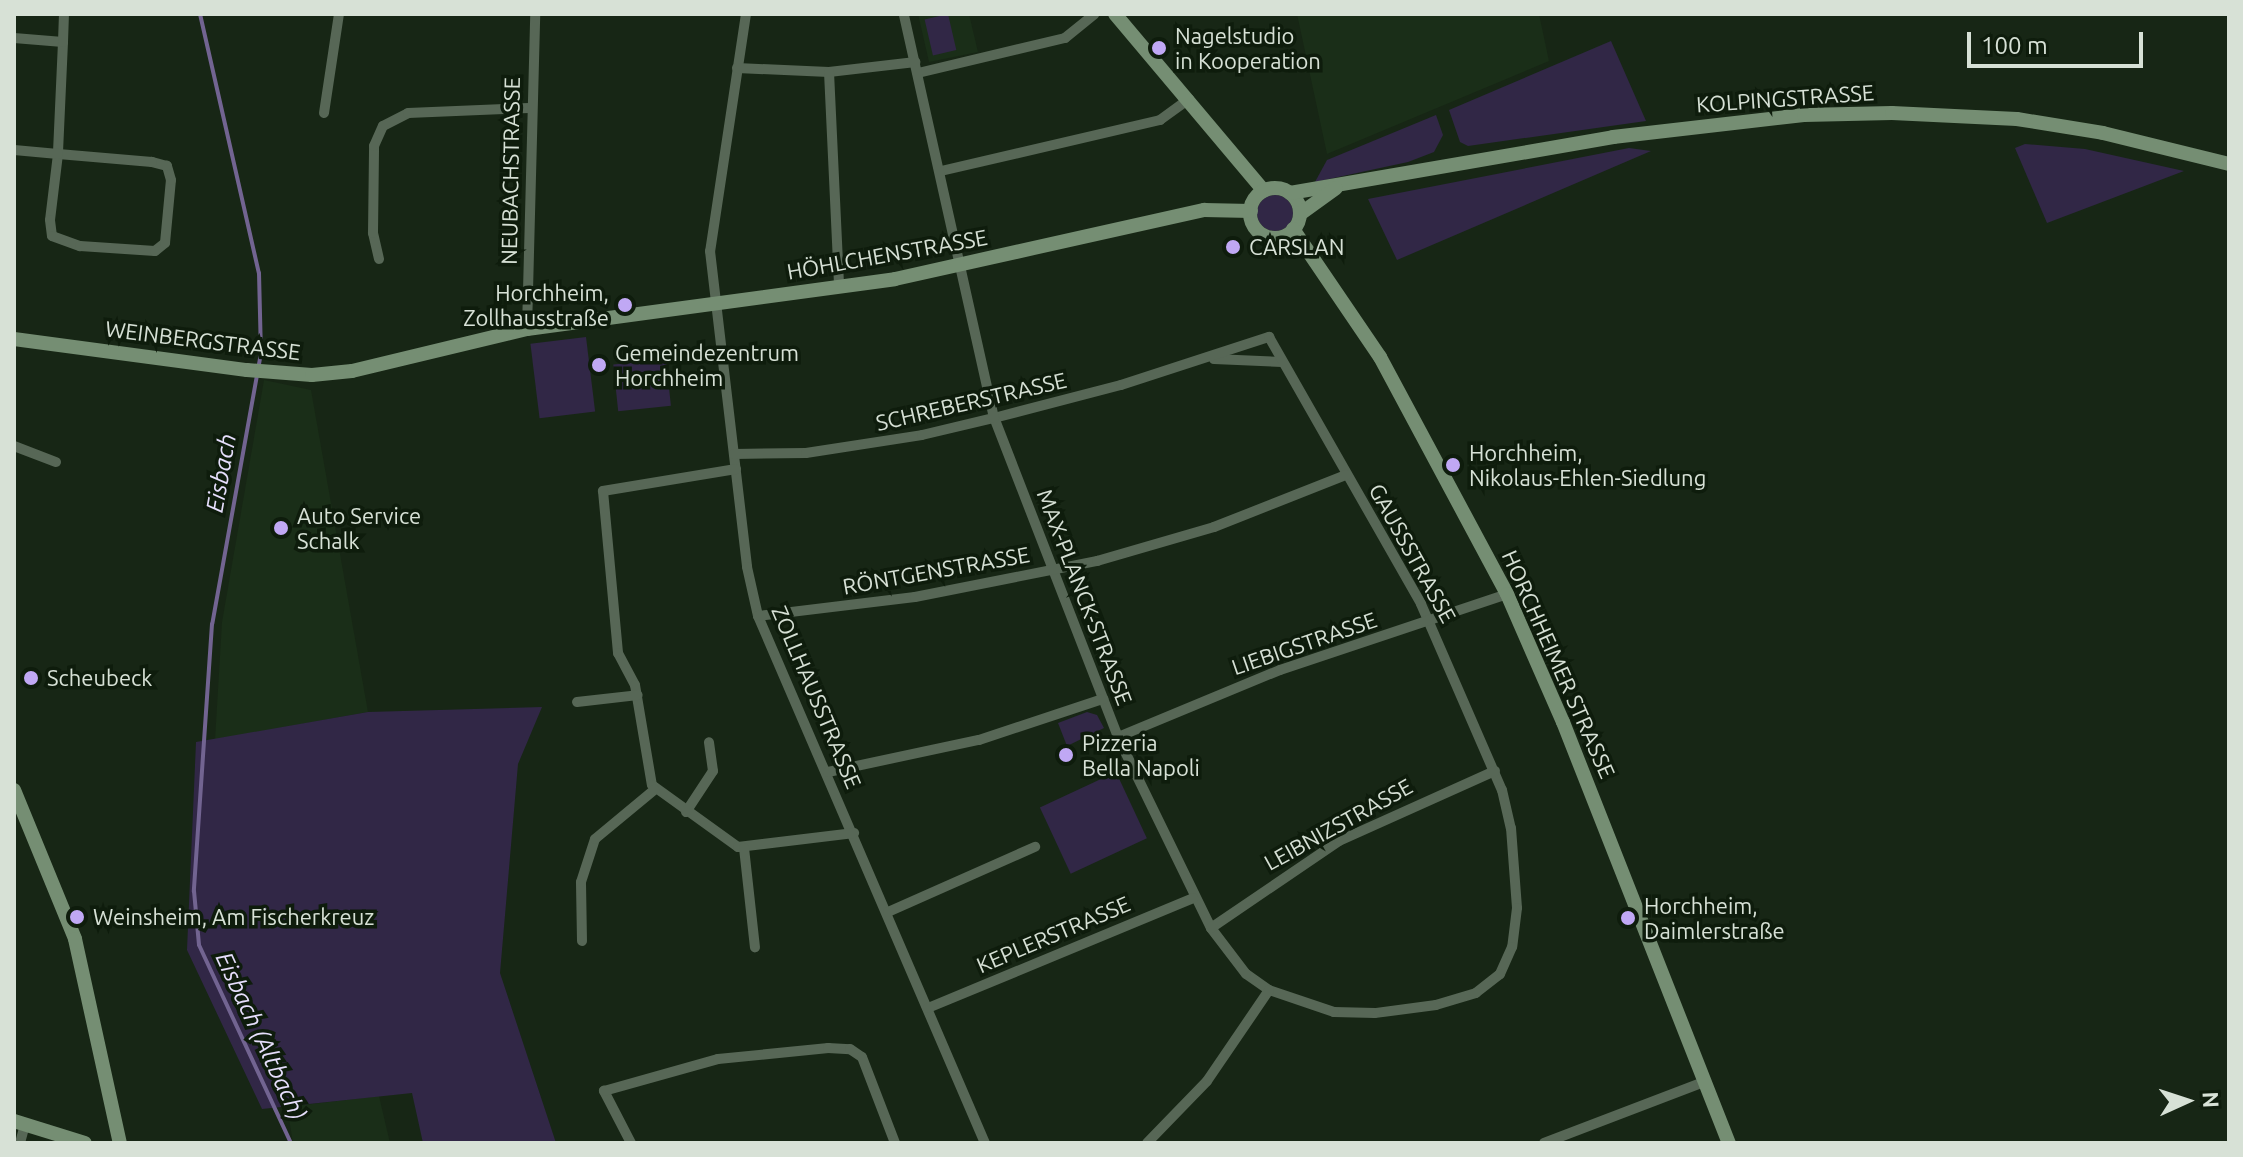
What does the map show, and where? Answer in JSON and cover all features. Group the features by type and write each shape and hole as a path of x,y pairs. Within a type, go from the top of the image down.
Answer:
{"main road":[{"path":"1115,14 1264,191 1290,193 1300,214 1293,229 1281,237 1264,235 1252,223 1251,211 1264,191"},
{"name":"KOLPINGSTRASSE","path":"1290,193 1743,120 1892,113 2064,125 2229,164"},
{"name":"KOLPINGSTRASSE","path":"1300,214 1344,185"},
{"name":"HÖHLCHENSTRASSE","path":"527,329 713,302 839,288 962,265 1204,210 1251,211"},
{"name":"HORCHHEIMER STRASSE","path":"1293,229 1380,357 1507,594 1563,722 1729,1143"},
{"name":"WEINBERGSTRASSE","path":"14,339 247,370 352,371 527,329"},
{"path":"14,790 75,939 120,1143"},
{"path":"20,1123 85,1143"}],"street":[{"path":"14,150 58,154 167,166 167,234 160,249 80,246 52,236 58,154 64,14"},
{"path":"324,113 339,14"},
{"name":"NEUBACHSTRASSE","path":"527,329 529,108 535,14"},
{"name":"ZOLLHAUSSTRASSE","path":"746,14 710,251 713,302 747,567 758,616 828,772 985,1143"},
{"name":"MAX-PLANCK-STRASSE","path":"904,14 994,418 1118,737 1193,898 1246,974 1269,990"},
{"path":"737,68 829,72 916,68 1065,38 1095,14"},
{"path":"14,38 63,42"},
{"path":"829,72 839,288"},
{"path":"941,171 1160,120 1189,99"},
{"path":"379,259 373,233 374,146 383,126 408,113 529,108"},
{"name":"SCHREBERSTRASSE","path":"734,454 838,449 994,418 1212,359 1269,337 1282,362 1212,359"},
{"name":"GAUSSSTRASSE","path":"1269,990 1312,1007 1375,1013 1436,1005 1491,985 1512,947 1517,908 1511,828 1495,771 1430,622 1282,362"},
{"path":"14,446 56,462"},
{"path":"736,469 603,491 618,653 638,695 654,790 744,848 854,833"},
{"name":"RÖNTGENSTRASSE","path":"758,616 915,597 1052,569 1202,531 1346,475"},
{"name":"LIEBIGSTRASSE","path":"1118,737 1280,670 1507,594"},
{"path":"577,702 638,695"},
{"path":"828,772 979,740 1103,699"},
{"path":"686,812 713,771 709,742"},
{"name":"LEIBNIZSTRASSE","path":"1211,928 1339,841 1495,771"},
{"path":"582,941 581,882 595,839 654,790"},
{"path":"888,912 1035,847"},
{"path":"744,848 755,947"},
{"name":"KEPLERSTRASSE","path":"928,1008 1193,898"},
{"path":"1147,1143 1207,1081 1269,990"},
{"path":"631,1143 604,1091 718,1059 850,1049 862,1057 870,1072 895,1143"},
{"path":"1544,1143 1704,1082"},
{"path":"20,1123 20,1143"}],"shaded area":[{"path":"918,14 969,14 978,52 929,62"},
{"path":"948,14 956,50 933,55 925,19"},
{"path":"1297,14 1539,14 1549,61 1327,154"},
{"path":"1611,41 1646,121 1468,146 1460,142 1449,110"},
{"path":"1436,115 1443,135 1434,152 1408,162 1315,182 1327,160"},
{"path":"2025,144 2085,149 2184,171 2047,223 2015,148"},
{"path":"1629,148 1651,151 1397,260 1368,199"},
{"path":"1275,195 1288,200 1293,213 1288,226 1275,231 1262,226 1257,213 1262,200"},
{"path":"586,337 595,411 540,418 530,344"},
{"path":"666,359 671,406 618,411 613,365"},
{"path":"264,380 311,390 368,712 215,740 222,622"},
{"path":"542,707 518,764 500,973 556,1143 423,1143 412,1093 262,1109 187,950 196,742 368,712"},
{"path":"1087,712 1097,715 1104,728 1067,746 1058,723"},
{"path":"1116,772 1147,838 1071,874 1040,807"},
{"path":"379,1096 390,1143 293,1143 287,1107"}],"waterway":[{"name":"Eisbach","path":"200,14 259,273 261,353 212,624 194,891 199,945 291,1143"}],"place":[{"name":"Nagelstudio in Kooperation","path":"1159,48"},
{"name":"CARSLAN","path":"1233,247"},
{"name":"Horchheim, Zollhausstraße","path":"625,305"},
{"name":"Gemeindezentrum Horchheim","path":"599,365"},
{"name":"Horchheim, Nikolaus-Ehlen-Siedlung","path":"1453,465"},
{"name":"Auto Service Schalk","path":"281,528"},
{"name":"Scheubeck","path":"31,678"},
{"name":"Pizzeria Bella Napoli","path":"1066,755"},
{"name":"Weinsheim, Am Fischerkreuz","path":"77,917"},
{"name":"Horchheim, Daimlerstraße","path":"1628,918"}],"water label":[{"name":"Eisbach (Altbach)","path":"261,1036"}]}
